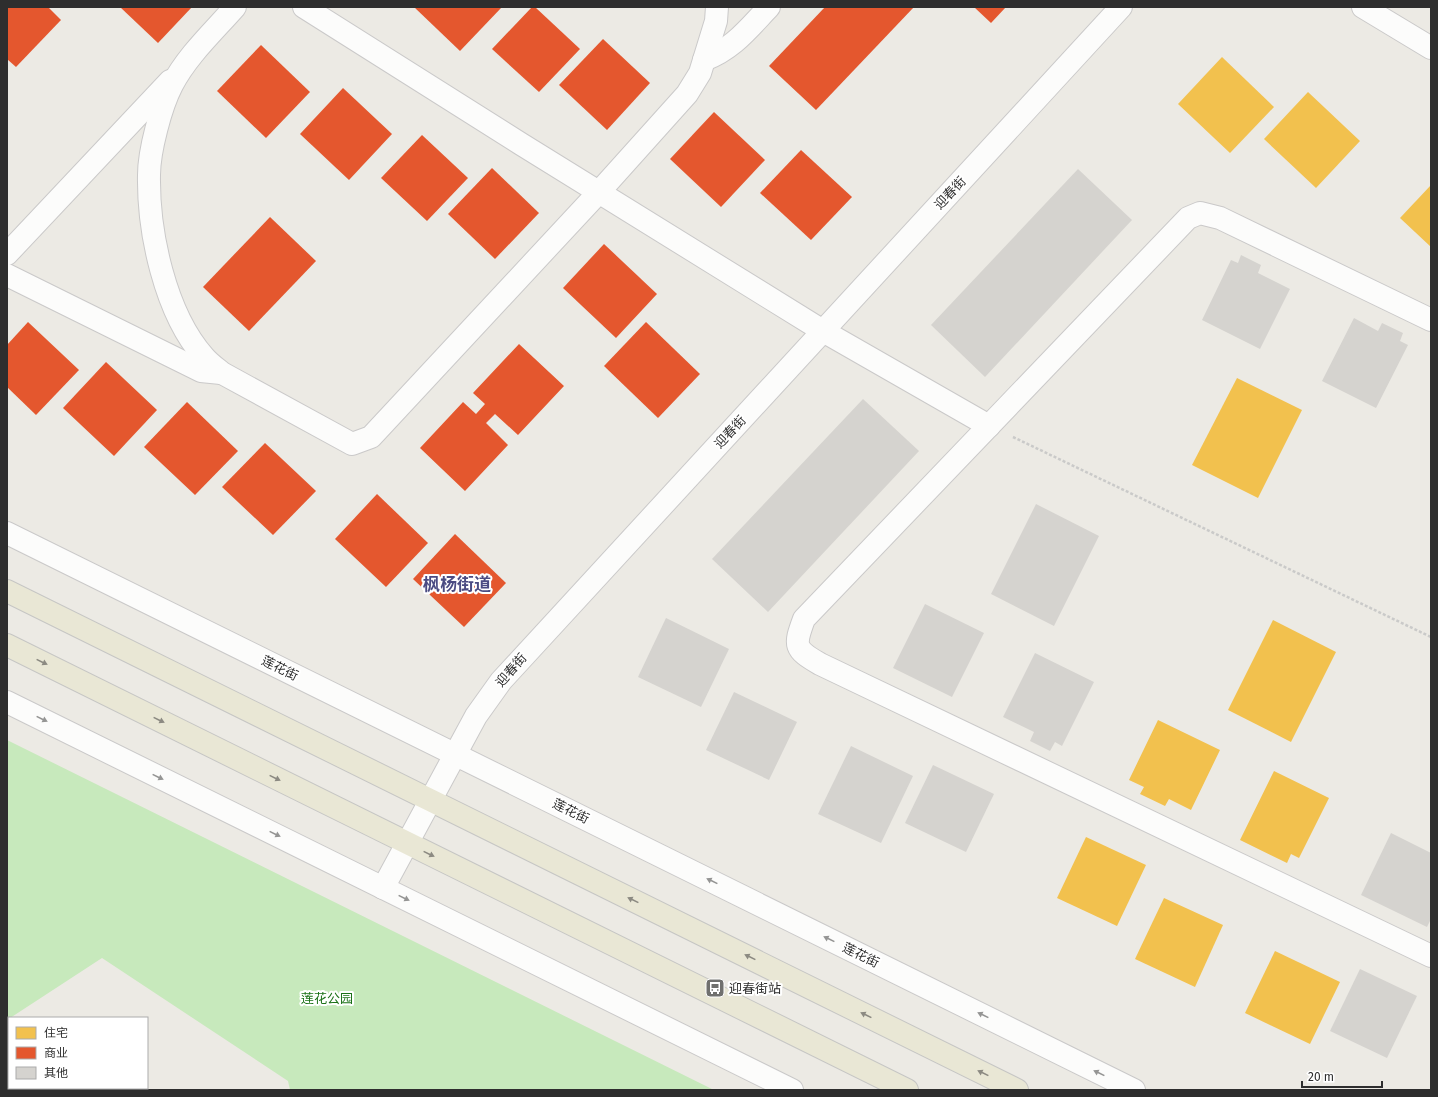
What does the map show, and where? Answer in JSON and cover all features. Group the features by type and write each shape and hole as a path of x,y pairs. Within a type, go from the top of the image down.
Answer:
{"main road":[{"path":"7,591 1018,1090"},
{"path":"7,645 908,1090"}],"street":[{"path":"7,254 184,65 235,7"},
{"path":"304,7 823,331 989,426"},
{"path":"184,65 172,85 157,127 148,174 151,219 169,292 183,325 204,357 222,373 352,444 371,437 599,192 687,94 700,73 716,21 717,7"},
{"path":"704,60 720,54 734,44 769,7"},
{"name":"迎春街","path":"383,888 476,716 501,681 1121,7"},
{"path":"1363,7 1431,48"},
{"path":"1431,320 1220,218 1200,213 1188,218 804,619 797,639 798,646 804,655 820,664 1431,956"},
{"path":"7,275 201,371 222,373"},
{"name":"莲花街","path":"7,533 1134,1090"},
{"path":"7,702 792,1090"}],"path":[{"path":"989,426 1431,637"}],"green space":[{"name":"莲花公园","path":"7,740 714,1090 290,1090 288,1081 102,958 12,1017 8,1017 7,1020"}],"building: 住宅":[{"path":"1222,57 1274,107 1230,153 1178,104"},
{"path":"1308,92 1360,141 1316,188 1264,139"},
{"path":"1431,185 1431,247 1400,218"},
{"path":"1237,378 1302,410 1258,498 1192,465"},
{"path":"1273,620 1336,652 1291,742 1228,710"},
{"path":"1158,720 1220,750 1191,810 1169,799 1165,806 1140,794 1144,787 1129,780"},
{"path":"1274,771 1329,798 1299,858 1291,854 1287,863 1240,840"},
{"path":"1086,837 1146,865 1117,926 1057,898"},
{"path":"1164,898 1223,925 1195,987 1135,959"},
{"path":"1275,951 1340,982 1310,1044 1245,1013"}],"building: 商业":[{"path":"7,7 48,7 61,20 16,67 7,59"},
{"path":"120,7 192,7 158,43"},
{"path":"414,7 502,7 460,51"},
{"path":"532,7 535,7 580,49 539,92 492,49"},
{"path":"825,7 914,7 816,110 769,66"},
{"path":"974,7 1006,7 991,23"},
{"path":"603,39 650,83 607,130 559,85"},
{"path":"261,45 310,92 266,138 217,91"},
{"path":"343,88 392,134 349,180 300,134"},
{"path":"714,112 765,160 721,207 670,159"},
{"path":"422,135 468,178 427,221 381,178"},
{"path":"801,150 852,197 811,240 760,193"},
{"path":"492,168 539,213 495,259 448,214"},
{"path":"270,217 316,261 249,331 203,287"},
{"path":"604,244 657,294 616,338 563,288"},
{"path":"28,322 79,370 36,415 7,387 7,345"},
{"path":"646,322 700,374 658,418 604,366"},
{"path":"519,344 564,386 518,435 495,414 486,423 508,445 465,491 420,448 463,402 476,414 485,404 473,393"},
{"path":"106,362 157,410 114,456 63,408"},
{"path":"187,402 238,451 195,495 144,447"},
{"path":"265,443 316,491 273,535 222,487"},
{"path":"377,494 428,543 386,587 335,539"},
{"path":"455,534 506,583 464,627 413,579"}],"building: 其他":[{"path":"1078,169 1132,220 985,377 931,325"},
{"path":"1241,255 1261,265 1258,273 1290,289 1260,349 1202,320 1231,260 1238,263"},
{"path":"1354,318 1378,331 1382,323 1403,333 1400,341 1408,345 1376,408 1322,381"},
{"path":"863,399 919,451 768,612 712,559"},
{"path":"1036,504 1099,536 1054,626 991,594"},
{"path":"925,604 984,633 952,697 893,668"},
{"path":"666,618 729,649 701,707 638,677"},
{"path":"1035,653 1094,682 1062,746 1055,742 1050,751 1030,741 1034,732 1003,717"},
{"path":"734,692 797,722 769,780 706,750"},
{"path":"851,746 913,776 881,843 818,814"},
{"path":"933,765 994,794 966,852 905,823"},
{"path":"1391,833 1431,853 1431,919 1427,927 1361,895"},
{"path":"1360,969 1417,996 1387,1058 1330,1031"}],"place":[{"name":"迎春街站","path":"715,988"}],"district":[{"name":"枫杨街道","path":"457,584"}]}
